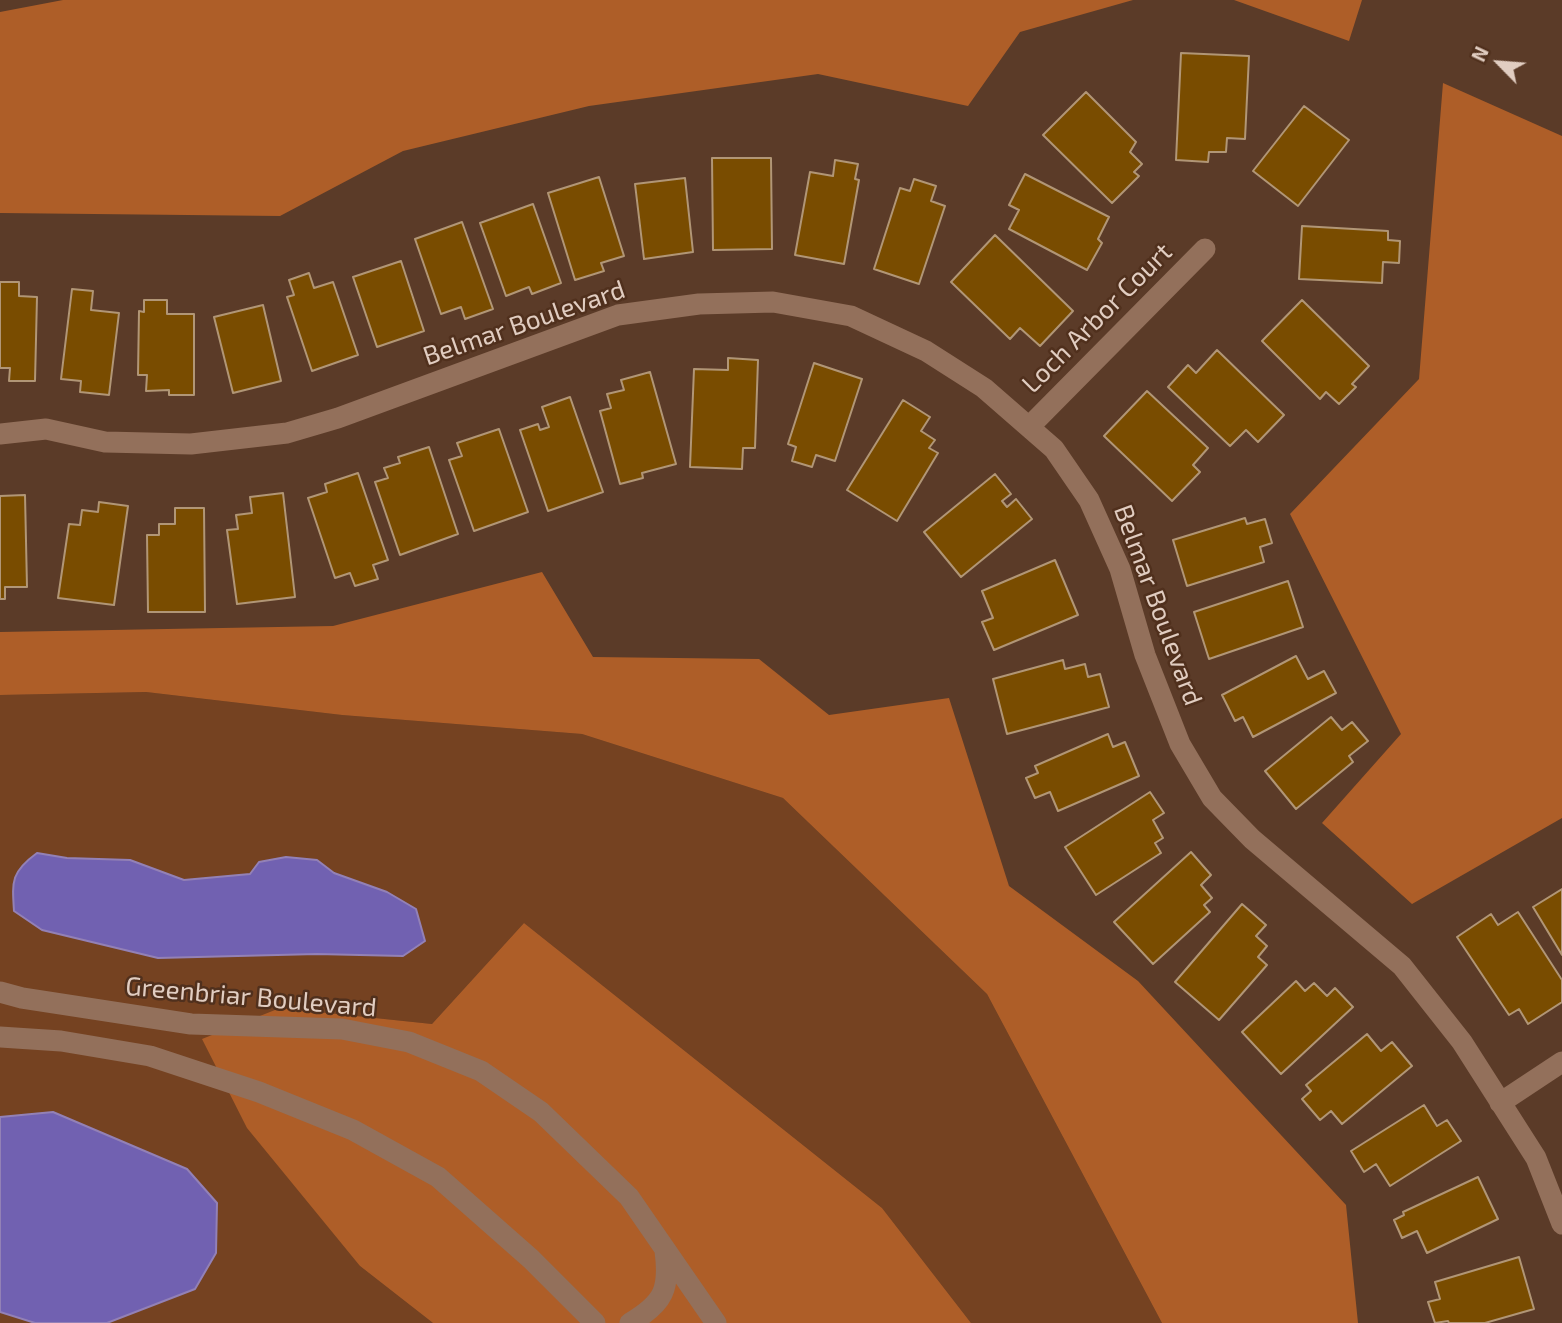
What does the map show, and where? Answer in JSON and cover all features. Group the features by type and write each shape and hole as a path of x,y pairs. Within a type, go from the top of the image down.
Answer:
{"street":[{"name":"Loch Arbor Court","path":"1029,427 1205,249"},
{"name":"Belmar Boulevard","path":"0,434 46,429 105,442 191,444 287,433 350,414 618,315 699,304 773,302 851,316 926,351 984,388 1054,449 1089,500 1120,569 1145,655 1180,744 1212,798 1252,839 1402,965 1462,1042 1536,1158 1562,1224"},
{"name":"Greenbriar Boulevard","path":"0,992 22,998 191,1024 342,1029 409,1042 481,1071 541,1112 629,1197 716,1323"},
{"path":"0,1037 61,1041 150,1056 259,1092 353,1130 438,1177 531,1259 588,1316 620,1323"},
{"path":"1500,1103 1562,1062"},
{"path":"630,1323 656,1304 665,1289 669,1277 665,1250"}],"shaded area":[{"path":"63,0 1133,0 1020,32 968,106 818,74 589,106 403,151 280,216 0,213 0,12"},
{"path":"1234,0 1362,0 1349,41"},
{"path":"1443,83 1562,136 1562,818 1412,904 1322,823 1401,734 1290,514 1419,379"},
{"path":"542,572 593,657 759,659 829,715 949,698 1009,886 1138,981 1346,1205 1358,1323 1162,1323 987,994 783,798 582,734 342,715 146,692 0,695 0,632 333,626"},
{"path":"146,692 342,715 582,734 783,798 987,994 1162,1323 971,1323 882,1208 524,923 432,1024 280,1008 360,1266 433,1323 0,1323 0,695"},
{"path":"37,853 67,858 130,860 184,880 250,874 259,862 286,857 317,860 334,873 387,892 416,909 425,941 403,956 317,954 158,958 42,930 14,911 15,878 22,866"},
{"path":"524,923 882,1208 971,1323 433,1323 360,1266 247,1128 202,1039 280,1008 432,1024"},
{"path":"53,1112 187,1169 217,1203 216,1253 195,1289 107,1323 35,1323 0,1312 0,1117"}],"building":[{"path":"1181,53 1249,56 1245,139 1227,138 1226,152 1209,152 1208,162 1176,160"},
{"path":"1086,92 1136,142 1130,152 1142,164 1134,172 1139,176 1112,203 1043,135"},
{"path":"1304,106 1349,140 1298,206 1253,171"},
{"path":"712,158 771,158 772,249 713,250"},
{"path":"835,160 858,164 855,179 859,180 844,264 795,255 810,172 833,176"},
{"path":"1025,174 1109,217 1098,239 1102,243 1087,270 1009,229 1019,210 1009,205"},
{"path":"599,177 624,256 601,263 604,271 575,280 548,193"},
{"path":"685,178 693,252 644,259 635,184"},
{"path":"914,179 936,186 931,201 945,206 919,284 874,269 900,188 910,191"},
{"path":"533,204 561,283 532,294 529,287 506,296 480,223"},
{"path":"462,222 493,309 465,319 461,307 441,314 415,239"},
{"path":"1302,226 1388,231 1388,240 1400,241 1399,263 1383,262 1382,283 1299,279"},
{"path":"995,235 1073,311 1040,346 1020,328 1010,339 951,282"},
{"path":"401,261 424,331 377,347 353,277"},
{"path":"309,273 314,288 333,282 358,355 312,371 287,297 294,295 289,280"},
{"path":"0,282 19,282 19,296 37,297 35,381 9,381 10,368 0,368"},
{"path":"72,289 93,291 91,310 119,313 109,395 80,392 81,381 61,379"},
{"path":"144,300 167,300 167,314 194,314 194,395 169,395 169,390 146,391 147,375 138,375 139,311 144,312"},
{"path":"1302,300 1369,366 1352,384 1356,387 1339,404 1326,392 1320,399 1262,341"},
{"path":"263,305 281,381 233,393 214,317"},
{"path":"1217,350 1284,415 1258,442 1246,430 1230,446 1168,387 1188,365 1196,373"},
{"path":"728,358 758,360 755,448 743,448 742,469 690,467 694,369 728,370"},
{"path":"814,363 862,379 835,461 816,455 812,467 792,461 796,447 788,444"},
{"path":"650,372 676,464 642,473 643,478 620,484 600,411 611,408 607,394 624,390 621,380"},
{"path":"1147,391 1208,448 1193,465 1200,472 1172,501 1104,436"},
{"path":"570,397 603,492 548,511 520,430 538,424 540,430 549,427 542,407"},
{"path":"903,400 930,417 921,431 935,440 929,448 938,453 897,521 847,490"},
{"path":"499,429 528,512 474,531 449,460 462,456 457,443"},
{"path":"429,447 458,534 400,555 375,482 388,478 384,468 400,463 398,457"},
{"path":"358,473 388,560 373,565 378,579 355,586 350,573 335,578 308,498 327,492 325,484"},
{"path":"995,474 1011,494 1002,501 1007,507 1016,499 1032,519 961,577 924,532"},
{"path":"283,493 295,597 237,604 227,530 238,529 236,515 252,513 250,497"},
{"path":"25,495 27,587 5,587 5,599 0,599 0,496"},
{"path":"99,502 128,506 114,605 58,598 69,524 80,525 82,510 98,512"},
{"path":"175,508 204,508 205,612 148,612 147,535 159,535 159,524 175,524"},
{"path":"1245,518 1247,524 1265,519 1272,543 1260,547 1264,562 1187,586 1173,540"},
{"path":"1055,560 1078,615 994,650 982,622 993,618 982,591"},
{"path":"1288,581 1303,627 1209,659 1194,612"},
{"path":"1296,656 1308,679 1324,671 1336,693 1253,737 1243,717 1235,721 1222,695"},
{"path":"1063,660 1065,669 1085,664 1088,677 1100,674 1109,707 1007,734 993,679"},
{"path":"1331,717 1342,730 1352,722 1368,741 1349,756 1353,762 1296,809 1265,771"},
{"path":"1108,734 1113,747 1125,742 1139,776 1058,811 1050,792 1035,798 1026,778 1038,773 1035,766"},
{"path":"1150,792 1164,813 1153,820 1163,838 1155,843 1161,853 1096,895 1065,847"},
{"path":"1191,852 1211,875 1201,885 1212,898 1204,905 1210,912 1153,964 1114,922"},
{"path":"1562,889 1562,955 1533,907"},
{"path":"1242,904 1266,925 1256,936 1267,946 1258,957 1267,965 1219,1020 1175,982"},
{"path":"1518,912 1562,980 1562,1002 1528,1024 1519,1009 1509,1015 1457,937 1491,914 1498,925"},
{"path":"1296,981 1305,991 1314,983 1327,996 1335,988 1353,1007 1281,1074 1242,1032"},
{"path":"1367,1034 1381,1051 1392,1042 1412,1066 1342,1124 1331,1111 1320,1120 1302,1099 1311,1091 1306,1085"},
{"path":"1424,1105 1437,1126 1447,1120 1461,1141 1390,1186 1376,1164 1364,1172 1351,1151"},
{"path":"1478,1177 1498,1219 1427,1253 1417,1231 1402,1238 1394,1220 1404,1215 1403,1212"},
{"path":"1519,1257 1534,1309 1485,1323 1435,1323 1428,1302 1440,1299 1435,1282"}]}
